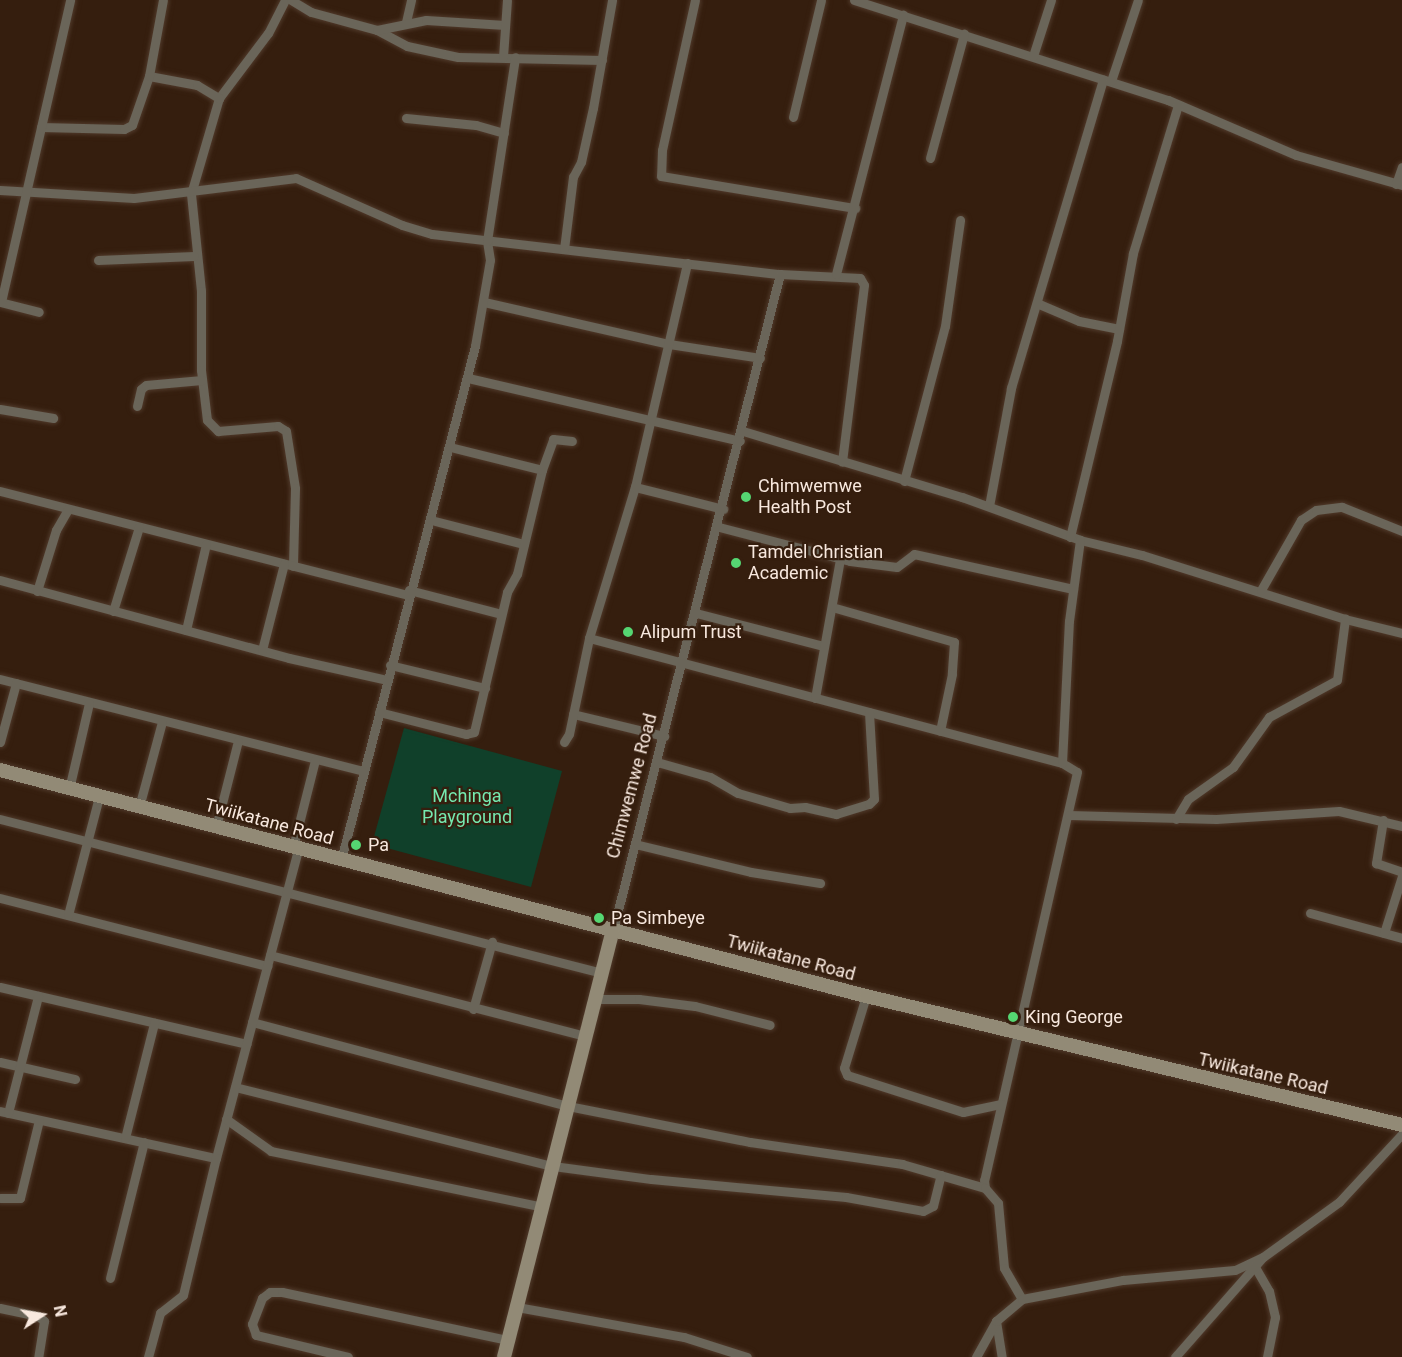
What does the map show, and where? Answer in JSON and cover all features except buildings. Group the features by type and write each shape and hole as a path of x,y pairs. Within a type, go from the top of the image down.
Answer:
{"main road":[{"name":"Twiikatane Road","path":"0,770 866,996 1402,1125"},
{"name":"Chimwemwe Road","path":"504,1357 613,930"}],"street":[{"path":"39,312 1,302 70,0"},
{"path":"41,127 129,127 136,119 148,76 163,0"},
{"path":"262,650 288,565 295,488 285,431 278,426 213,429 207,420 202,380 202,312 194,256 191,194 219,98 268,33 285,0"},
{"path":"291,0 311,12 377,30 407,46 458,57 602,60"},
{"path":"406,22 411,0"},
{"path":"503,57 507,0"},
{"path":"564,249 573,177 581,162 612,0"},
{"path":"695,0 659,174 683,182 855,208"},
{"path":"792,117 821,0"},
{"path":"854,0 1107,80 1178,105 1276,147 1399,185 1402,167"},
{"path":"1033,56 1051,0"},
{"path":"989,506 1006,407 1039,304 1059,220 1107,80 1138,0"},
{"path":"836,274 855,208 903,15"},
{"path":"377,30 406,22 446,20 505,25"},
{"path":"930,158 964,34"},
{"path":"341,860 408,593 468,378 484,302 490,260 487,241 515,57"},
{"path":"148,76 197,86 219,98"},
{"path":"1062,763 1075,538 1119,329 1132,253 1178,105"},
{"path":"406,118 476,125 504,133"},
{"path":"0,190 134,198 191,194 296,178 417,230 487,241 780,274 836,274 860,278 864,282 842,462"},
{"path":"904,481 945,326 960,220"},
{"path":"98,260 194,256"},
{"path":"564,742 573,714 589,638 635,487 652,422 687,263"},
{"name":"Chimwemwe Road","path":"613,930 719,527 780,274"},
{"path":"484,302 669,344 760,358"},
{"path":"1039,304 1079,321 1119,329"},
{"path":"468,378 740,441"},
{"path":"137,406 141,389 146,385 202,380"},
{"path":"0,409 53,418"},
{"path":"743,431 989,506 1075,538 1261,590 1345,619 1402,633"},
{"path":"379,712 469,735 475,728 501,614 524,544 542,470 554,439 572,441"},
{"path":"450,447 542,470"},
{"path":"635,487 723,509"},
{"path":"0,491 288,565 501,614"},
{"path":"1261,590 1301,520 1316,510 1342,507 1402,531"},
{"path":"37,591 56,530 68,509"},
{"path":"430,520 524,544"},
{"path":"113,611 139,527"},
{"path":"719,527 840,559 897,567 914,554 1073,589"},
{"path":"186,630 206,544"},
{"path":"815,698 840,559"},
{"path":"0,580 262,650 387,680"},
{"path":"832,607 954,642 952,674 940,730"},
{"path":"696,613 824,646"},
{"path":"1176,819 1188,799 1233,767 1267,719 1337,680 1345,619"},
{"path":"589,638 1062,763 1077,772 984,1180 985,1188"},
{"path":"390,665 485,688"},
{"path":"0,679 162,722 363,771"},
{"path":"0,742 16,683"},
{"path":"69,789 89,703"},
{"path":"657,762 703,774 738,793 790,808 805,807 836,814 869,804 874,799 869,712"},
{"path":"573,714 664,736"},
{"path":"139,807 162,722"},
{"path":"216,827 238,741"},
{"path":"148,1357 160,1313 183,1295 226,1119 286,894 315,760"},
{"path":"68,915 99,797"},
{"path":"1069,815 1176,819 1325,811 1383,820 1402,826"},
{"path":"0,819 286,894 492,942 602,973"},
{"path":"1383,820 1376,863 1402,872"},
{"path":"636,844 751,872 820,883"},
{"path":"1384,933 1402,876"},
{"path":"0,898 267,966"},
{"path":"1310,913 1402,938"},
{"path":"473,1009 492,942"},
{"path":"270,955 473,1009 586,1036"},
{"path":"0,987 246,1044"},
{"path":"38,996 4,1112 216,1158"},
{"path":"866,996 844,1068 847,1075 963,1112 1001,1104"},
{"path":"596,999 674,1003 770,1024"},
{"path":"252,1022 568,1106 750,1142 882,1160 985,1188 998,1203 1004,1268 1022,1299"},
{"path":"126,1138 154,1023"},
{"path":"0,1062 75,1079"},
{"path":"235,1087 553,1166 846,1197 923,1211 933,1206 941,1175"},
{"path":"226,1119 271,1151 543,1207"},
{"path":"0,1198 20,1198 39,1120"},
{"path":"976,1357 996,1322 1022,1299 1123,1280 1235,1270 1263,1257 1332,1208 1402,1134"},
{"path":"110,1278 144,1142"},
{"path":"1175,1357 1263,1257"},
{"path":"1255,1267 1269,1291 1275,1317 1267,1357"},
{"path":"348,1357 253,1332 265,1294 282,1292 508,1340"},
{"path":"517,1307 684,1337 747,1357"},
{"path":"0,1308 42,1318 45,1326 38,1357"},
{"path":"996,1322 1002,1357"},
{"path":"298,1357 300,1346"}],"green space":[{"name":"Mchinga Playground","path":"404,728 562,771 531,887 372,844"}],"place":[{"name":"Chimwemwe Health Post","path":"746,497"},
{"name":"Tamdel Christian Academic","path":"736,563"},
{"name":"Alipum Trust","path":"628,632"},
{"name":"Pa","path":"356,845"},
{"name":"Pa Simbeye","path":"599,918"},
{"name":"King George","path":"1013,1017"}]}
